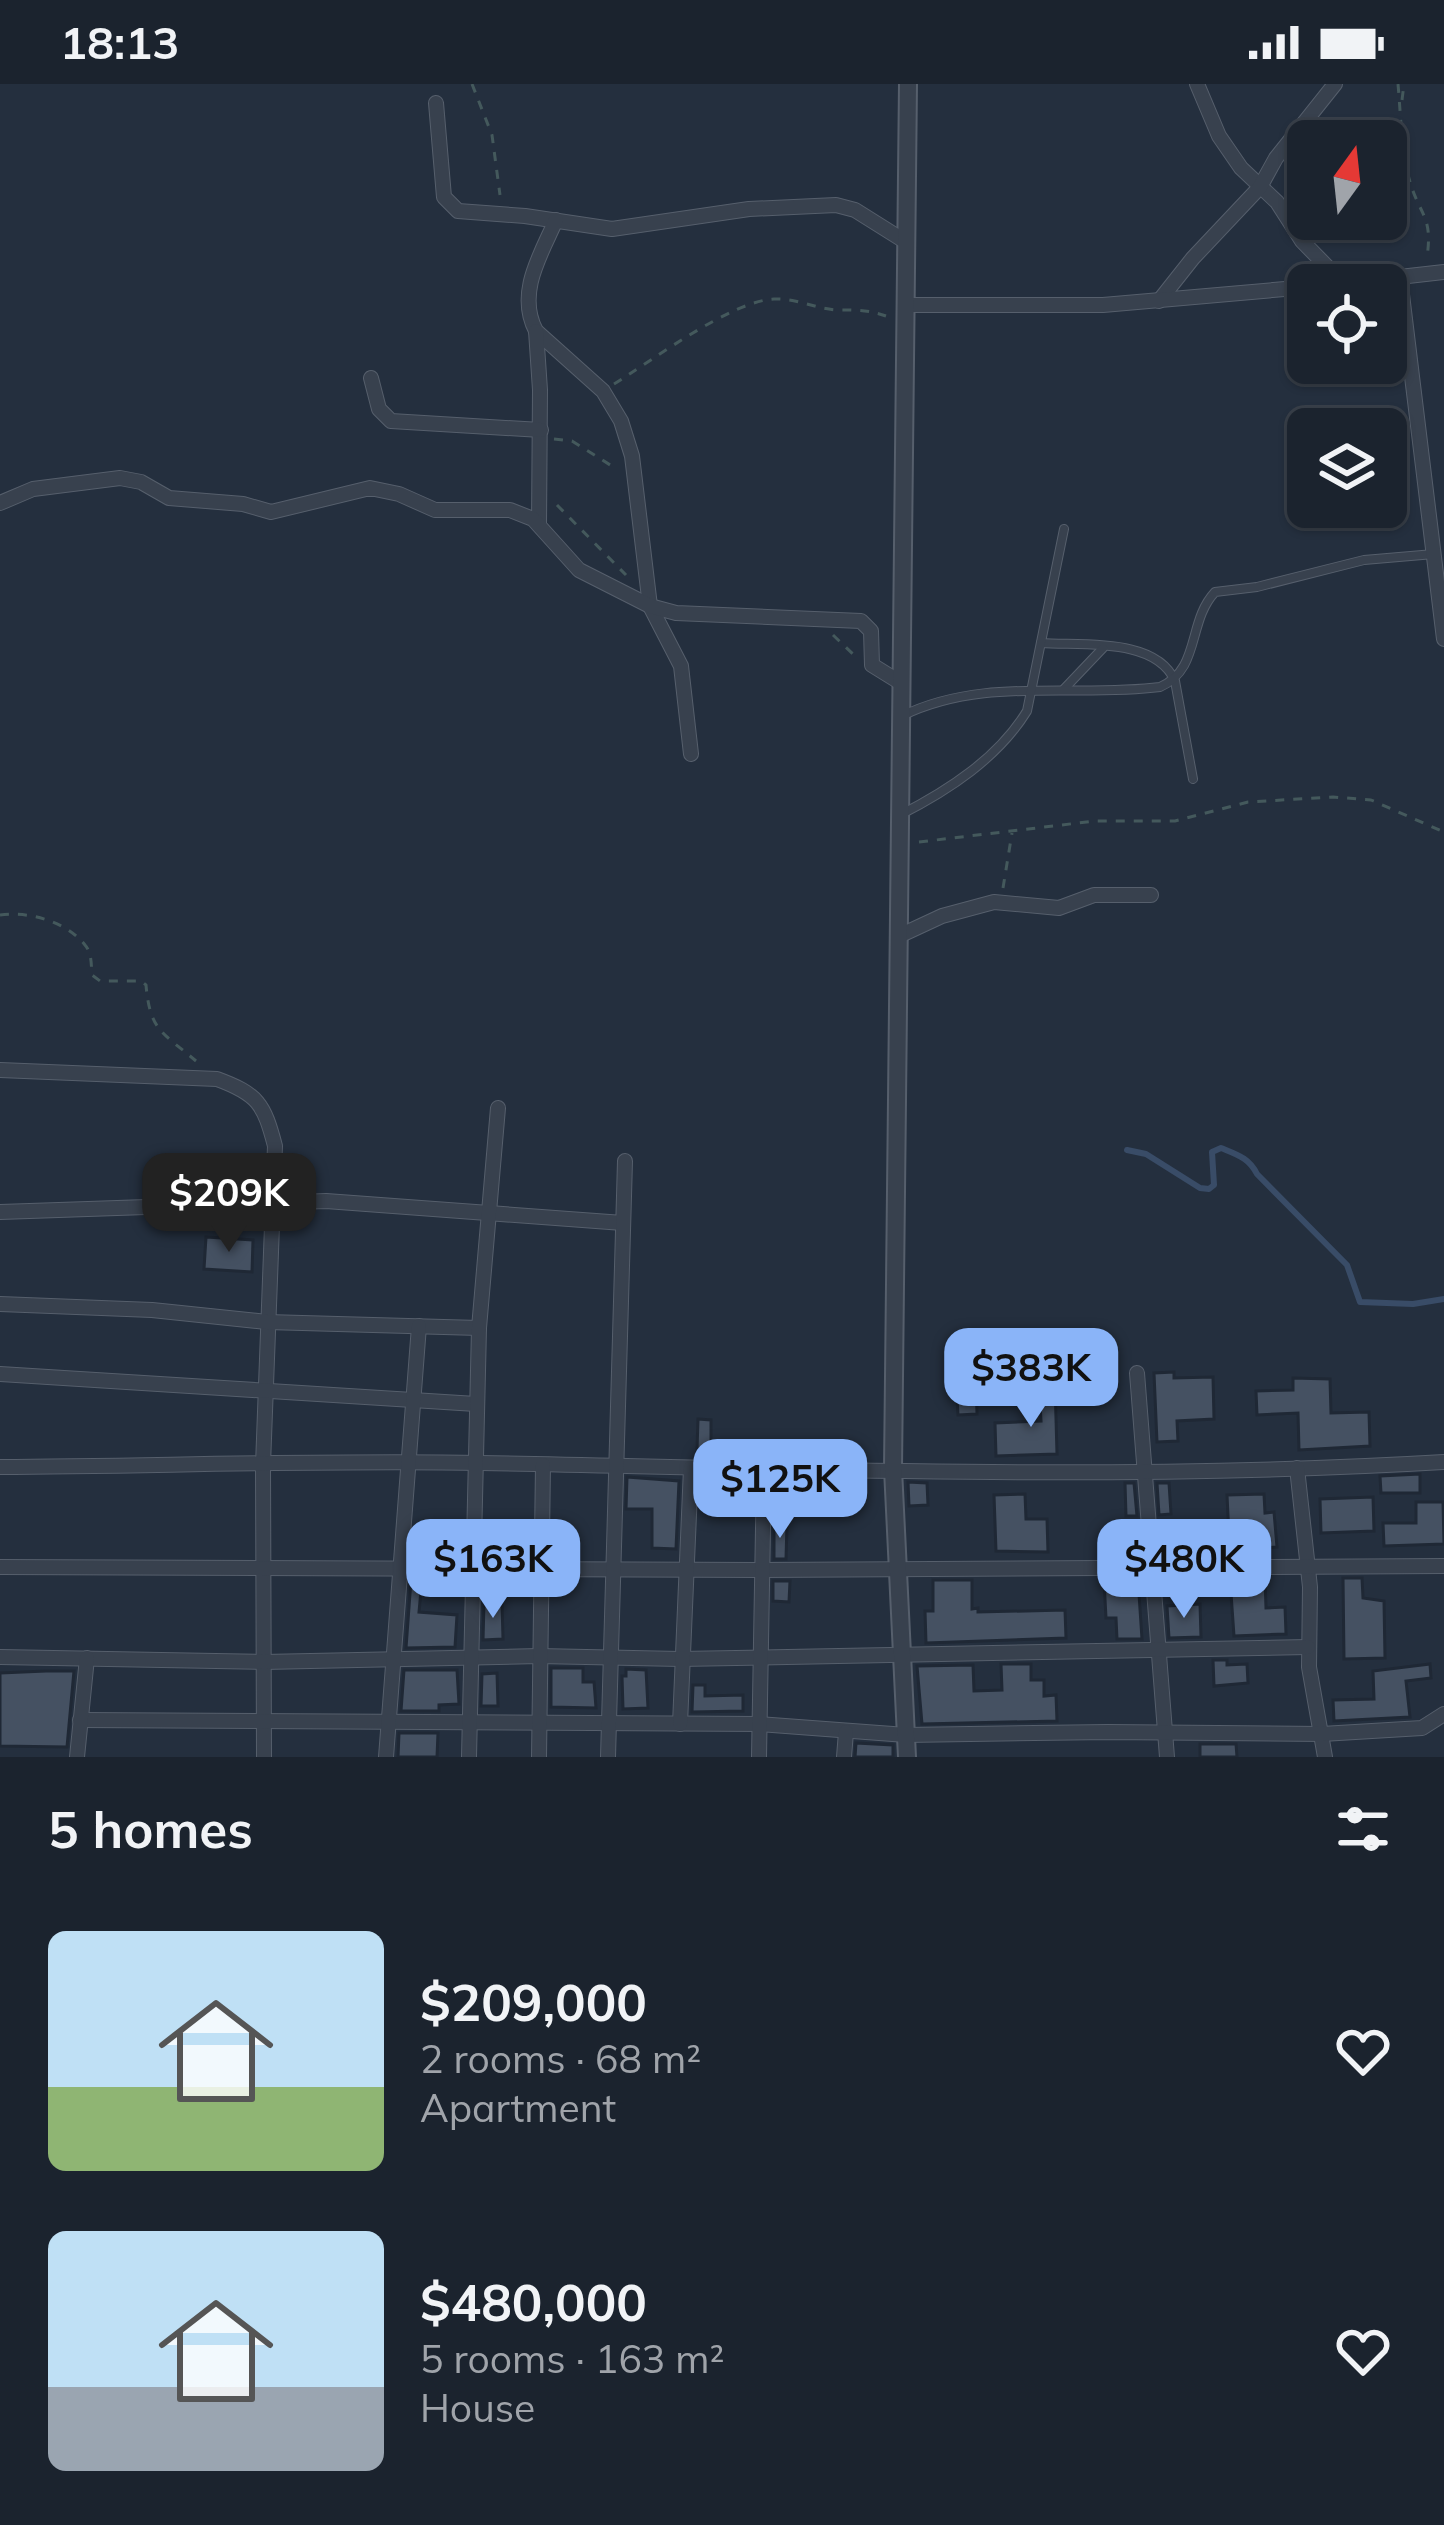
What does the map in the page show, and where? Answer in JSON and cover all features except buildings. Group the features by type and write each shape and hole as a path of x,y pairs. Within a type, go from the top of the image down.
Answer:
{"street":[{"path":"907,1757 893,1469 908,84"},
{"path":"1198,84 1219,136 1324,264"},
{"path":"1159,301 1193,257 1260,188 1288,141 1335,84"},
{"path":"436,103 441,181 448,206 475,214 611,229 749,209 836,206 856,210 906,242"},
{"path":"539,525 536,331 528,303 530,284 556,220"},
{"path":"1407,277 1444,272"},
{"path":"905,314 1159,301 1287,289"},
{"path":"1407,327 1439,553 1444,639"},
{"path":"536,331 603,391 621,421 634,476 649,602 681,666 691,754"},
{"path":"371,378 379,409 391,421 541,435"},
{"path":"0,503 34,488 120,478 141,482 169,498 243,504 271,512 370,488 435,509 510,510 533,519 579,570 676,613 825,617 867,624 872,664 901,683"},
{"path":"899,936 942,916 1002,902 1059,908 1094,895 1151,895"},
{"path":"0,1070 217,1079 246,1090 266,1110 275,1146 262,1465 264,1757"},
{"path":"469,1757 478,1328 498,1108"},
{"path":"608,1757 625,1161"},
{"path":"0,1212 373,1203 623,1223"},
{"path":"0,1304 152,1310 267,1322 478,1328"},
{"path":"386,1757 419,1326"},
{"path":"1137,1373 1167,1757"},
{"path":"0,1374 476,1404"},
{"path":"0,1467 475,1463 764,1471 1147,1470 1444,1462"},
{"path":"538,1757 543,1465"},
{"path":"680,1724 692,1468"},
{"path":"1298,1468 1308,1647 1324,1757"},
{"path":"758,1757 764,1471"},
{"path":"0,1567 1444,1566"},
{"path":"0,1657 264,1662 539,1656 680,1659 1308,1647"},
{"path":"77,1757 87,1658"},
{"path":"80,1720 760,1724 906,1735 1322,1735 1422,1728 1444,1714"},
{"path":"844,1757 846,1732"}],"lane":[{"path":"900,814 968,773 1012,734 1027,711 1064,530"},
{"path":"901,717 953,697 1032,690 1144,689 1175,681 1184,670 1202,610 1215,592 1257,587 1364,560 1439,553"},
{"path":"1041,643 1157,657 1169,666 1193,779"},
{"path":"1063,690 1103,648"}],"path":[{"path":"472,84 492,135 500,215"},
{"path":"1401,84 1409,180 1429,229 1423,274"},
{"path":"603,391 717,322 763,301 790,299 838,310 905,314"},
{"path":"541,435 572,441 634,476"},
{"path":"540,486 649,602"},
{"path":"825,617 844,649 872,664"},
{"path":"899,840 922,842 1095,821 1175,821 1248,802 1348,797 1384,805 1444,832"},
{"path":"1002,902 1012,833"},
{"path":"0,915 29,914 78,939 89,952 94,979 141,981 146,985 154,1024 217,1079"}],"waterway":[{"path":"1127,1150 1146,1154 1209,1189 1214,1185 1212,1152 1221,1148 1238,1155 1347,1265 1360,1302 1413,1304 1444,1299"}]}
